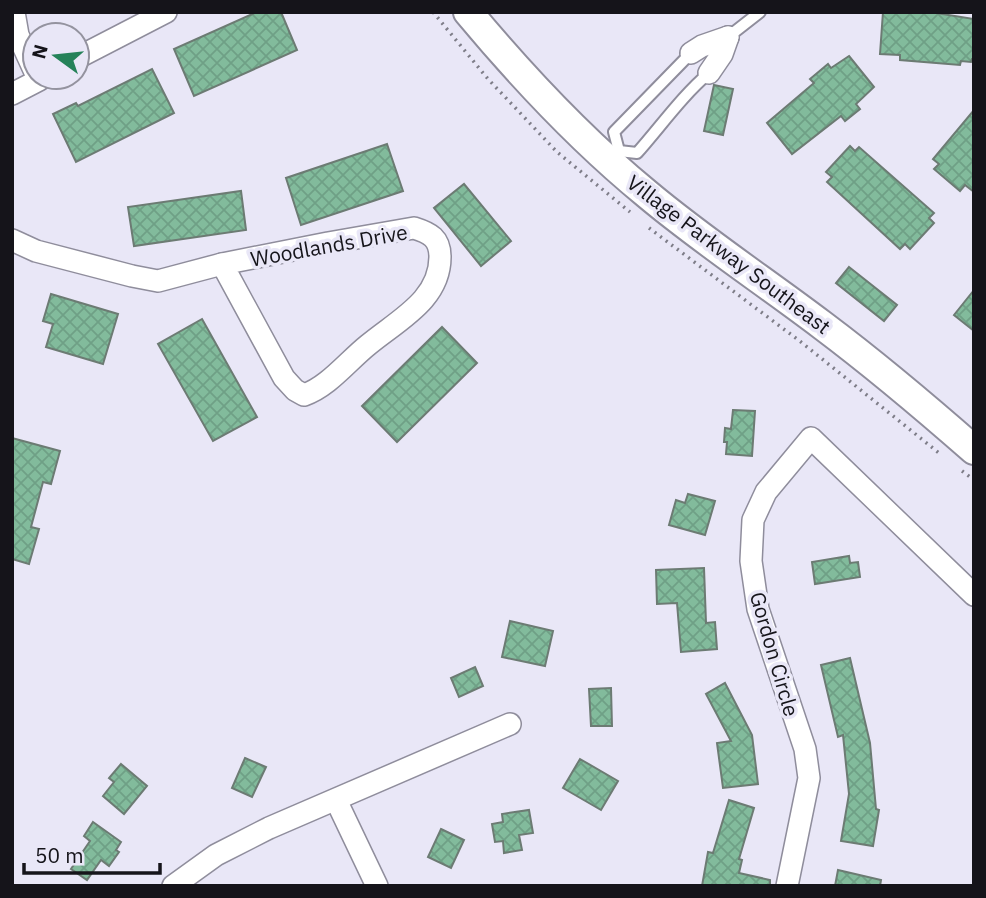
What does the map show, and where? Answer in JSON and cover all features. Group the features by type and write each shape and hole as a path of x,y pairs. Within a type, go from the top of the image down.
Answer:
{"street":[{"path":"15,12 21,41"},
{"path":"91,51 166,12"},
{"name":"Village Parkway Southeast","path":"468,12 526,81 614,156 688,227 881,371 974,450"},
{"path":"701,63 702,46 728,37"},
{"name":"Woodlands Drive","path":"12,240 36,251 158,281 222,264 414,228 433,236 440,246 438,276 432,290 402,321 376,339 317,390 304,395 284,378 222,264"},
{"name":"Gordon Circle","path":"787,886 810,778 804,750 758,609 751,561 753,520 766,492 811,438 974,595"},
{"path":"173,886 216,855 269,828 510,724"},
{"path":"336,800 377,886"}],"lane":[{"path":"728,37 760,12"},
{"path":"701,63 686,93 670,116 637,153 614,156 614,132 701,63"}],"building":[{"path":"257,12 281,12 297,50 194,96 174,49"},
{"path":"883,12 930,12 974,19 974,59 971,62 961,61 960,65 900,60 900,55 880,54"},
{"path":"849,56 874,87 856,104 860,109 845,121 841,116 792,154 767,123 814,83 810,79 828,64 831,68"},
{"path":"152,69 174,113 76,162 53,114 76,103 78,106"},
{"path":"714,85 733,89 723,135 704,131"},
{"path":"974,110 974,192 965,185 960,191 934,169 939,164 933,159"},
{"path":"387,144 403,191 301,225 286,178"},
{"path":"850,146 855,151 859,147 934,213 929,218 934,223 910,249 905,244 900,249 827,182 832,177 826,172"},
{"path":"464,184 511,241 481,266 434,208"},
{"path":"241,191 246,230 134,246 128,207"},
{"path":"849,267 897,305 884,321 836,283"},
{"path":"974,290 974,331 954,315"},
{"path":"51,294 118,314 103,364 46,347 53,324 43,321"},
{"path":"202,319 257,417 213,441 158,344"},
{"path":"442,327 477,363 397,442 362,406"},
{"path":"733,410 755,411 752,456 726,454 725,428 731,429"},
{"path":"12,438 60,451 51,484 43,482 31,527 39,529 29,564 12,559"},
{"path":"688,494 715,501 705,535 669,525 676,500 685,503"},
{"path":"849,556 850,563 858,562 860,577 815,584 812,562"},
{"path":"704,568 706,623 715,622 717,649 681,652 677,603 657,604 656,570"},
{"path":"510,621 553,631 545,666 502,657"},
{"path":"850,658 870,743 876,809 879,810 873,846 841,841 849,794 843,735 838,737 821,665"},
{"path":"475,667 483,686 459,697 451,678"},
{"path":"725,683 752,735 758,784 723,788 717,743 731,741 706,694"},
{"path":"611,688 612,726 591,726 589,689"},
{"path":"245,758 266,767 252,797 232,788"},
{"path":"580,759 618,781 601,810 563,788"},
{"path":"121,764 147,786 124,814 103,796 114,782 109,778"},
{"path":"729,800 754,808 739,859 742,860 739,873 770,880 770,886 702,886 708,852 713,853"},
{"path":"529,810 533,833 519,835 522,850 504,853 503,841 495,842 492,824 503,822 502,814"},
{"path":"93,822 121,842 116,850 119,852 109,866 101,860 87,880 71,869 90,841 84,836"},
{"path":"441,829 464,840 451,868 428,857"},
{"path":"838,870 881,880 880,886 835,886"}]}
